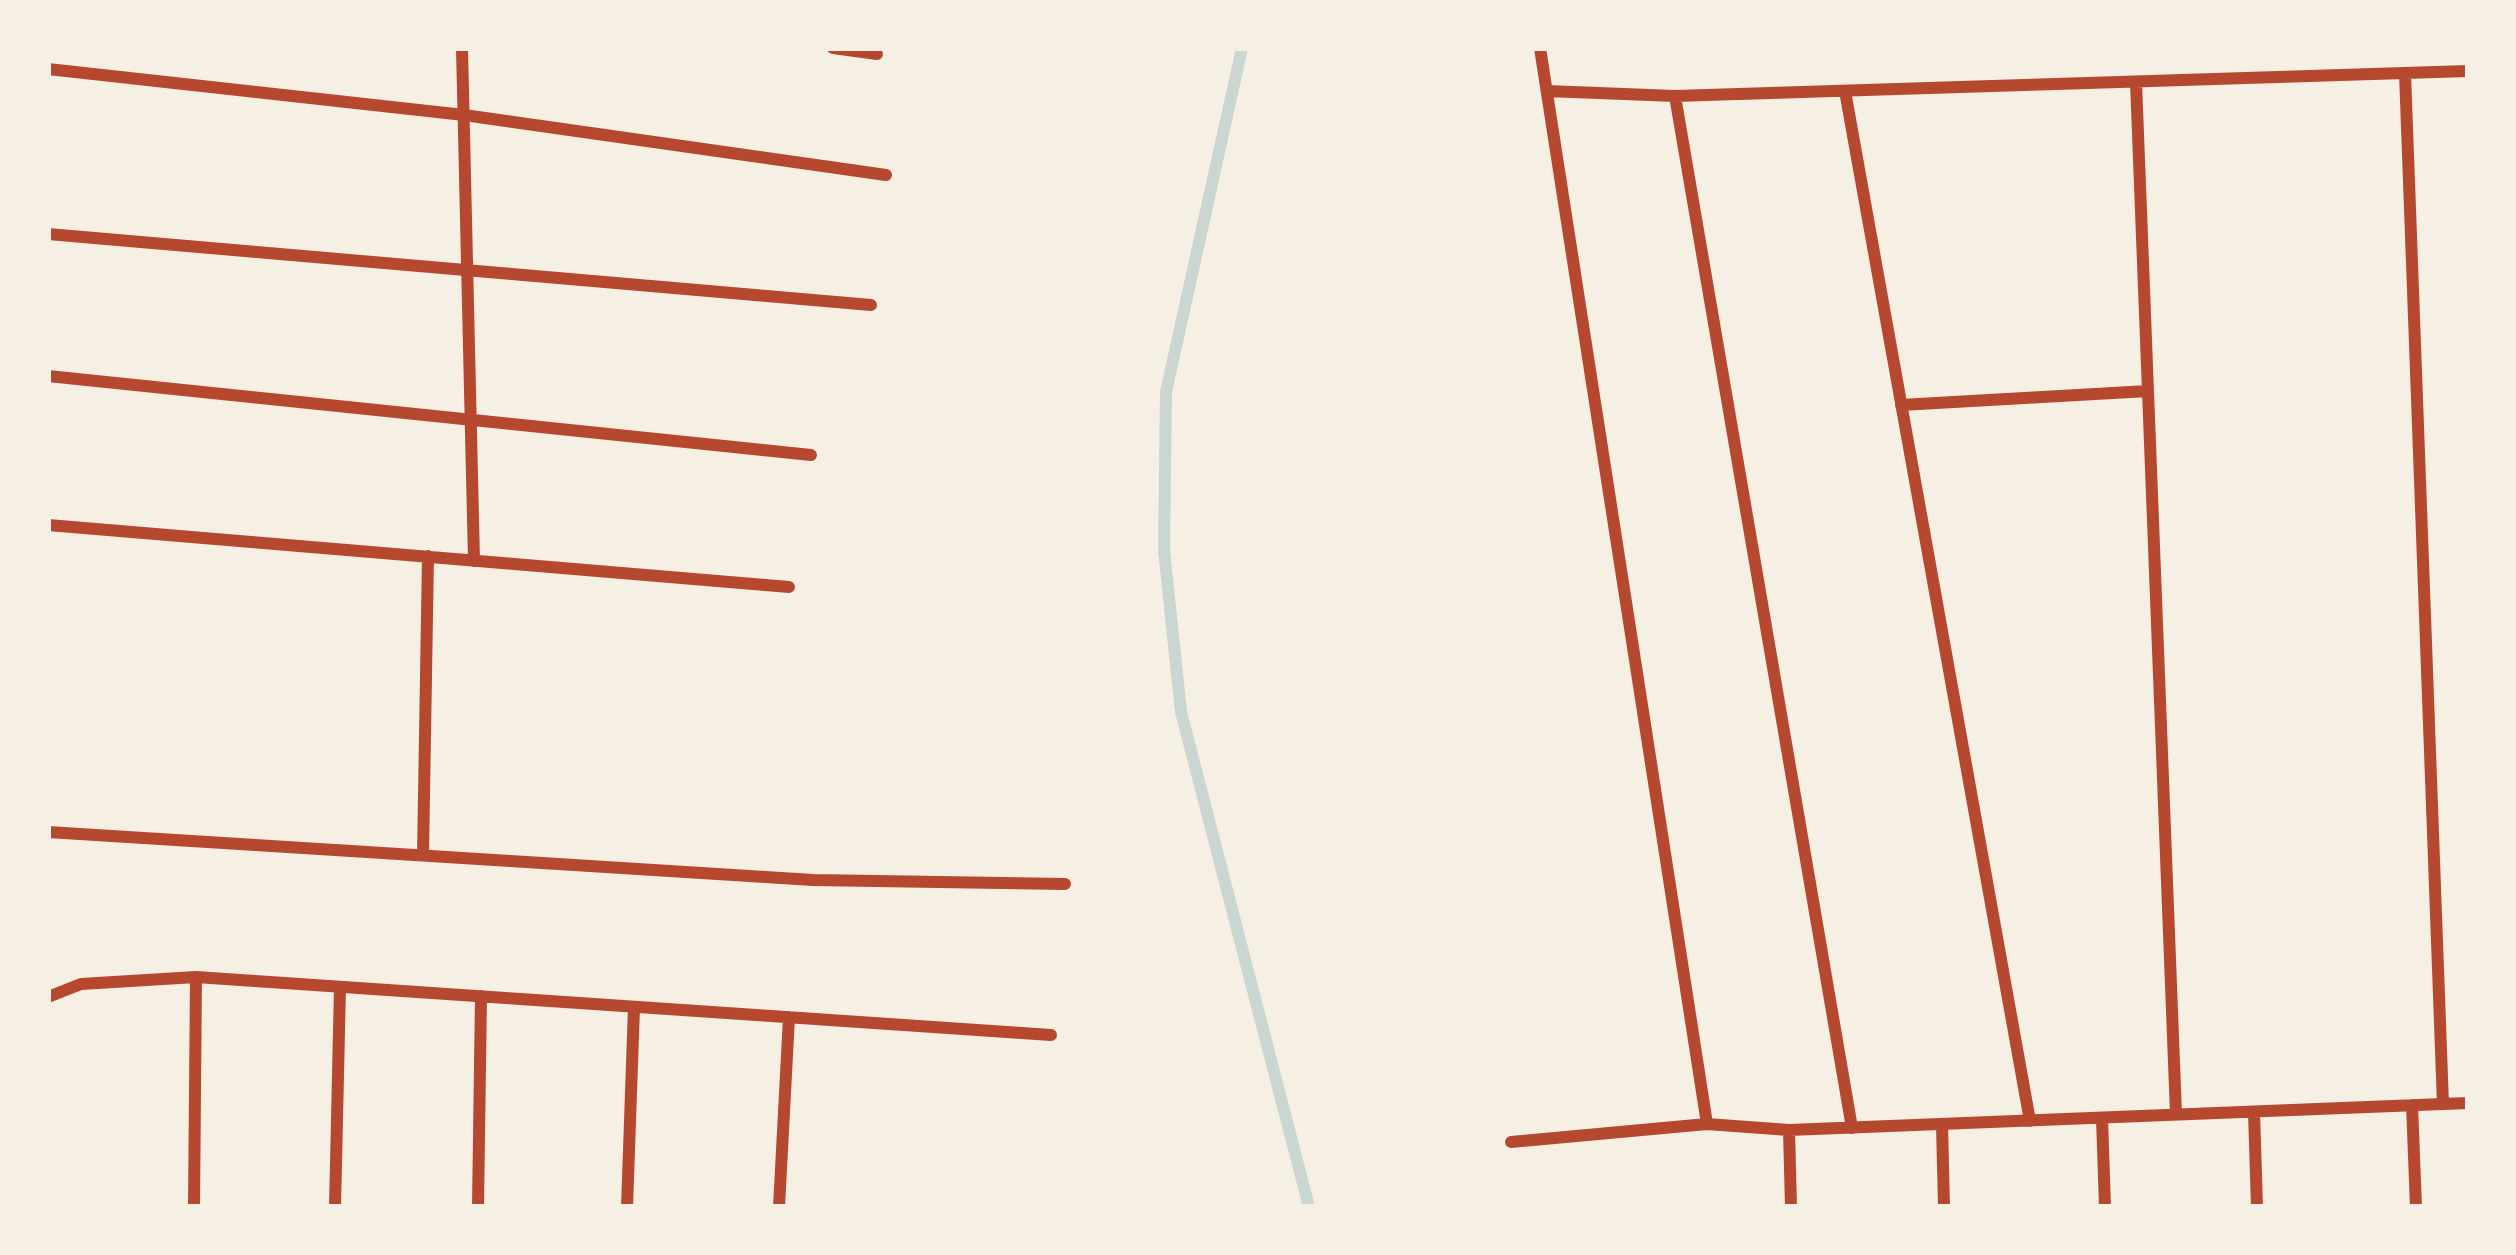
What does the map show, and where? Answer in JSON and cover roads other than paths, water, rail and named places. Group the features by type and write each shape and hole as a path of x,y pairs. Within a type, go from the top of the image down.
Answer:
{"street":[{"path":"462,48 475,561"},
{"path":"833,48 877,54"},
{"path":"1540,48 1707,1124"},
{"path":"48,68 464,115 886,175"},
{"path":"1547,92 1675,96 2468,71"},
{"path":"2405,73 2443,1104"},
{"path":"2136,82 2176,1114"},
{"path":"1846,91 2030,1121"},
{"path":"1675,96 1852,1128"},
{"path":"48,234 871,305"},
{"path":"48,376 811,454"},
{"path":"1901,405 2148,391"},
{"path":"48,525 789,586"},
{"path":"423,855 428,556"},
{"path":"48,832 813,880 1066,884"},
{"path":"194,1207 196,977"},
{"path":"48,997 81,984 196,977 1052,1035"},
{"path":"335,1207 340,987"},
{"path":"478,1207 482,996"},
{"path":"627,1207 634,1007"},
{"path":"779,1207 789,1017"},
{"path":"1511,1142 1707,1124 1790,1130 2468,1103"},
{"path":"2412,1105 2416,1207"},
{"path":"2254,1112 2258,1207"},
{"path":"2102,1118 2105,1207"},
{"path":"1942,1124 1944,1207"},
{"path":"1790,1130 1790,1207"}],"waterway":[{"path":"1242,48 1166,392 1164,550 1181,712 1309,1207"}]}
